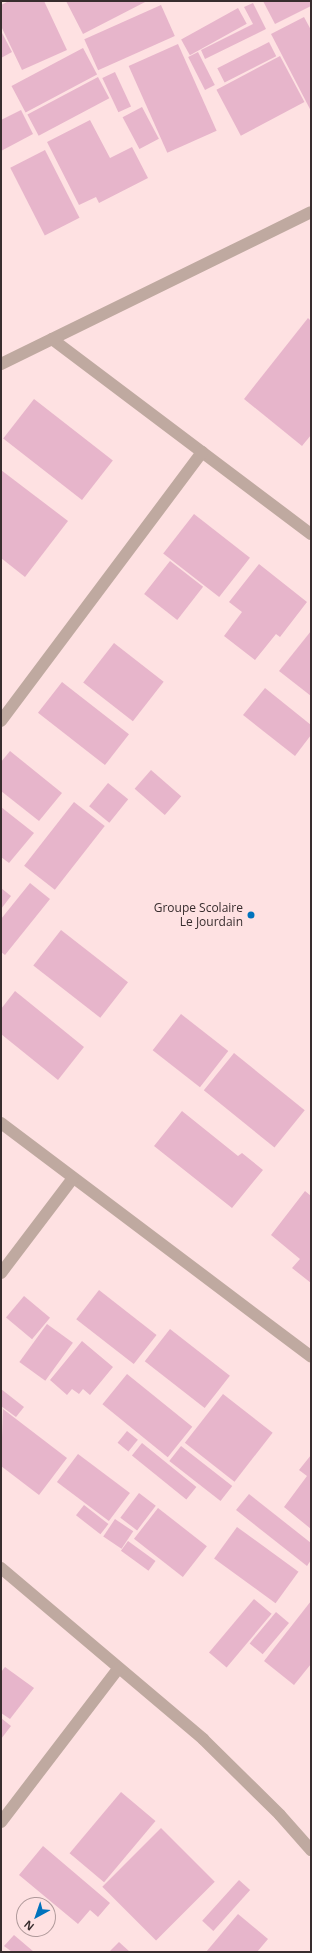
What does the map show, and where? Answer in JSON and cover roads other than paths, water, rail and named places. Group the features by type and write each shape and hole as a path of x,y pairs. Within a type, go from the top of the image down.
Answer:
{"street":[{"path":"1,364 311,212"},
{"path":"52,340 311,534"},
{"path":"1,721 202,452"},
{"path":"1,1123 311,1357"},
{"path":"1,1273 73,1178"},
{"path":"1,1568 118,1669 204,1739 280,1815 311,1850"},
{"path":"1,1822 118,1669"}],"place":[{"name":"Groupe Scolaire Le Jourdain","path":"251,915"}]}
